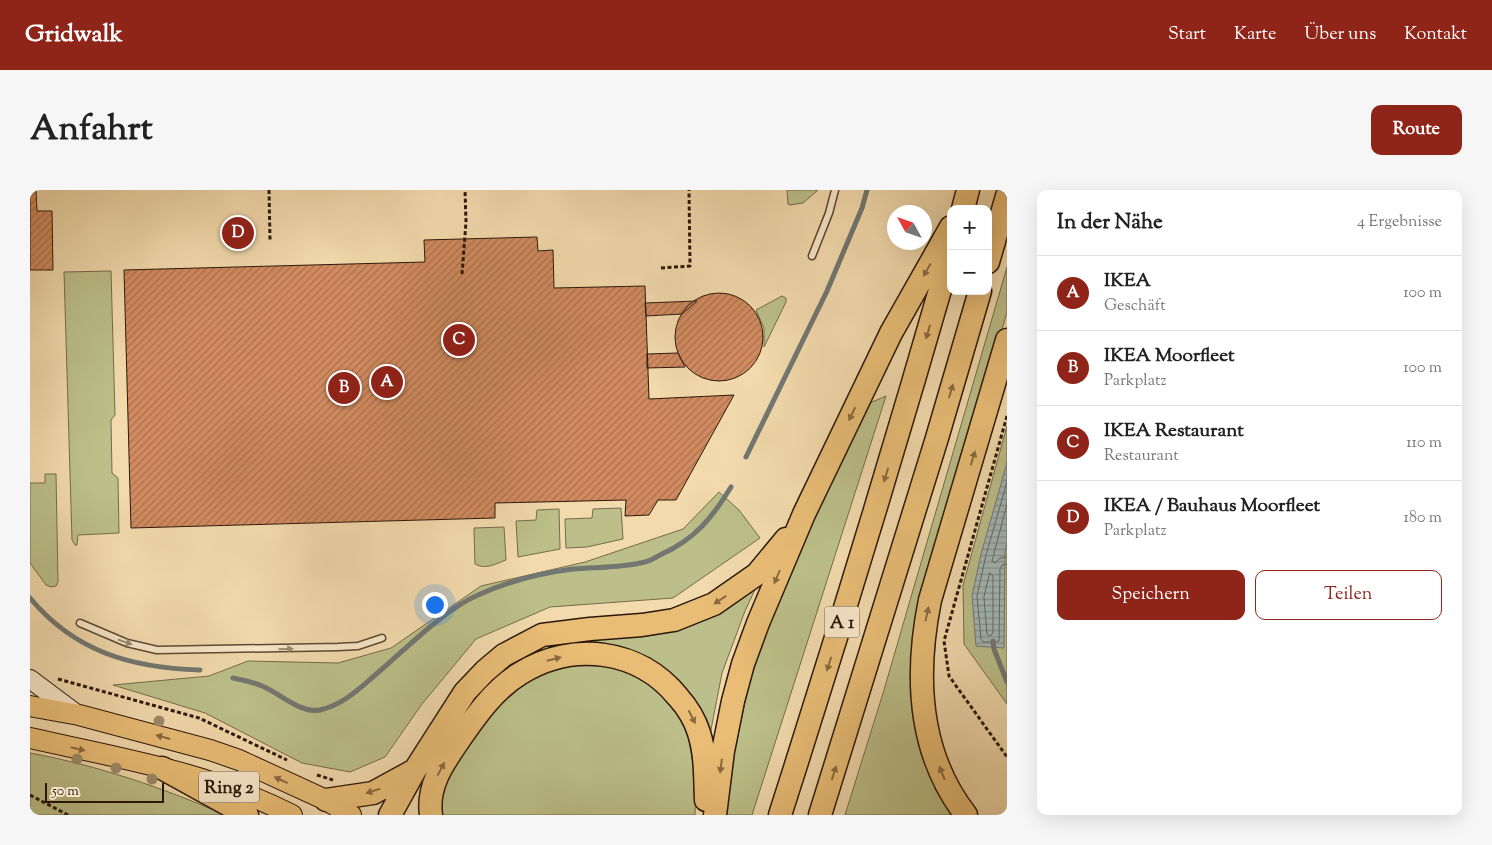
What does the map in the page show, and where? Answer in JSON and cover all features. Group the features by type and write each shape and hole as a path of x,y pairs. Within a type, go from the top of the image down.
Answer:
{"highway":[{"path":"991,250 1007,196"},
{"path":"715,815 723,751 733,700 743,664 758,623 803,516 891,333 947,234"},
{"name":"A 1","path":"780,815 835,643 947,266"},
{"name":"A 1","path":"820,815 938,438 979,295"},
{"path":"966,815 947,786 936,758 928,729 922,698 921,666 923,641 930,600 1007,340"},
{"path":"390,815 415,770 466,692 485,671 504,655 542,635 590,628 642,625 666,621 714,604 757,574 778,550 803,516"},
{"path":"431,815 429,804 433,785 442,765 470,725 497,692 520,674 542,662 570,655 593,654 615,656 652,672 670,687 686,707 699,732 705,759 706,815"},
{"path":"162,768 247,815"},
{"path":"326,800 373,793 415,770"}],"main road":[{"path":"30,679 78,715"},
{"name":"Ring 2","path":"30,706 78,715 210,750 239,760 326,800 351,815"},
{"name":"Ring 2","path":"30,738 162,768 228,786 292,815"}],"lane":[{"path":"812,256 829,213 834,190"},
{"path":"80,622 127,643 157,650 358,646 382,638"}],"path":[{"path":"269,190 270,240"},
{"path":"462,274 466,222 466,190"},
{"path":"661,268 690,266 689,190"},
{"path":"1007,416 944,641 949,676 1007,757"},
{"path":"30,795 68,815"}],"green space":[{"path":"787,190 818,190 803,203 790,205 788,204"},
{"path":"1007,267 1007,312 925,592 916,651 959,815 845,815 884,690"},
{"path":"111,271 115,415 111,420 112,473 118,478 119,533 78,535 77,545 75,545 72,540 64,272"},
{"path":"782,296 786,298 786,302 764,347 764,328 756,310"},
{"path":"886,396 752,815 721,815 752,669 789,570 865,405"},
{"path":"1007,426 1007,704 964,644 963,585"},
{"path":"45,474 56,474 58,582 56,586 51,587 46,585 30,563 30,483 45,483"},
{"path":"719,492 739,510 760,538 673,598 550,607 476,639 422,704 385,757 350,772 302,763 205,713 113,685 209,676 248,661 338,663 391,648 481,586 585,562 683,529"},
{"path":"621,508 623,539 587,547 566,548 565,519 592,518 593,509"},
{"path":"559,509 560,549 518,557 516,521 536,520 537,510"},
{"path":"504,527 506,560 487,566 475,564 474,528"},
{"path":"758,583 745,611 722,673 709,740 619,648 585,642 551,649 549,642 590,635"},
{"path":"572,660 613,663 659,689 686,724 696,780 695,815 438,815 438,793 475,732 517,684"},
{"path":"30,753 80,764 129,778 225,815 30,815"}],"water":[{"path":"1007,463 1004,648 976,646 972,596 981,554"}],"building":[{"path":"30,190 36,190 37,211 52,211 53,270 30,270"},
{"path":"537,237 538,251 553,250 554,288 645,286 649,399 734,395 676,500 658,500 649,515 625,516 626,500 495,503 495,518 131,528 124,270 425,262 424,240"},
{"path":"719,293 736,296 750,306 760,320 763,337 760,354 750,368 736,378 719,381 702,378 688,368 678,354 675,337 678,320 688,306 702,296"},
{"path":"697,301 682,314 646,316 645,303"},
{"path":"678,353 685,367 647,368 647,354"}],"waterway":[{"path":"746,457 827,291 862,208 867,190"},
{"path":"233,678 252,682 269,689 305,709 320,710 328,708 356,692 424,632 451,610 465,602 501,586 537,575 649,561 684,542 702,526 710,518 731,487"},
{"path":"30,598 47,617 66,632 106,654 151,666 200,670"},
{"path":"993,641 994,649 1007,682"}],"place":[{"name":"IKEA / Bauhaus Moorfleet","path":"238,233"},
{"name":"IKEA Restaurant","path":"459,340"},
{"name":"IKEA","path":"387,382"},
{"name":"IKEA Moorfleet","path":"344,388"}]}
